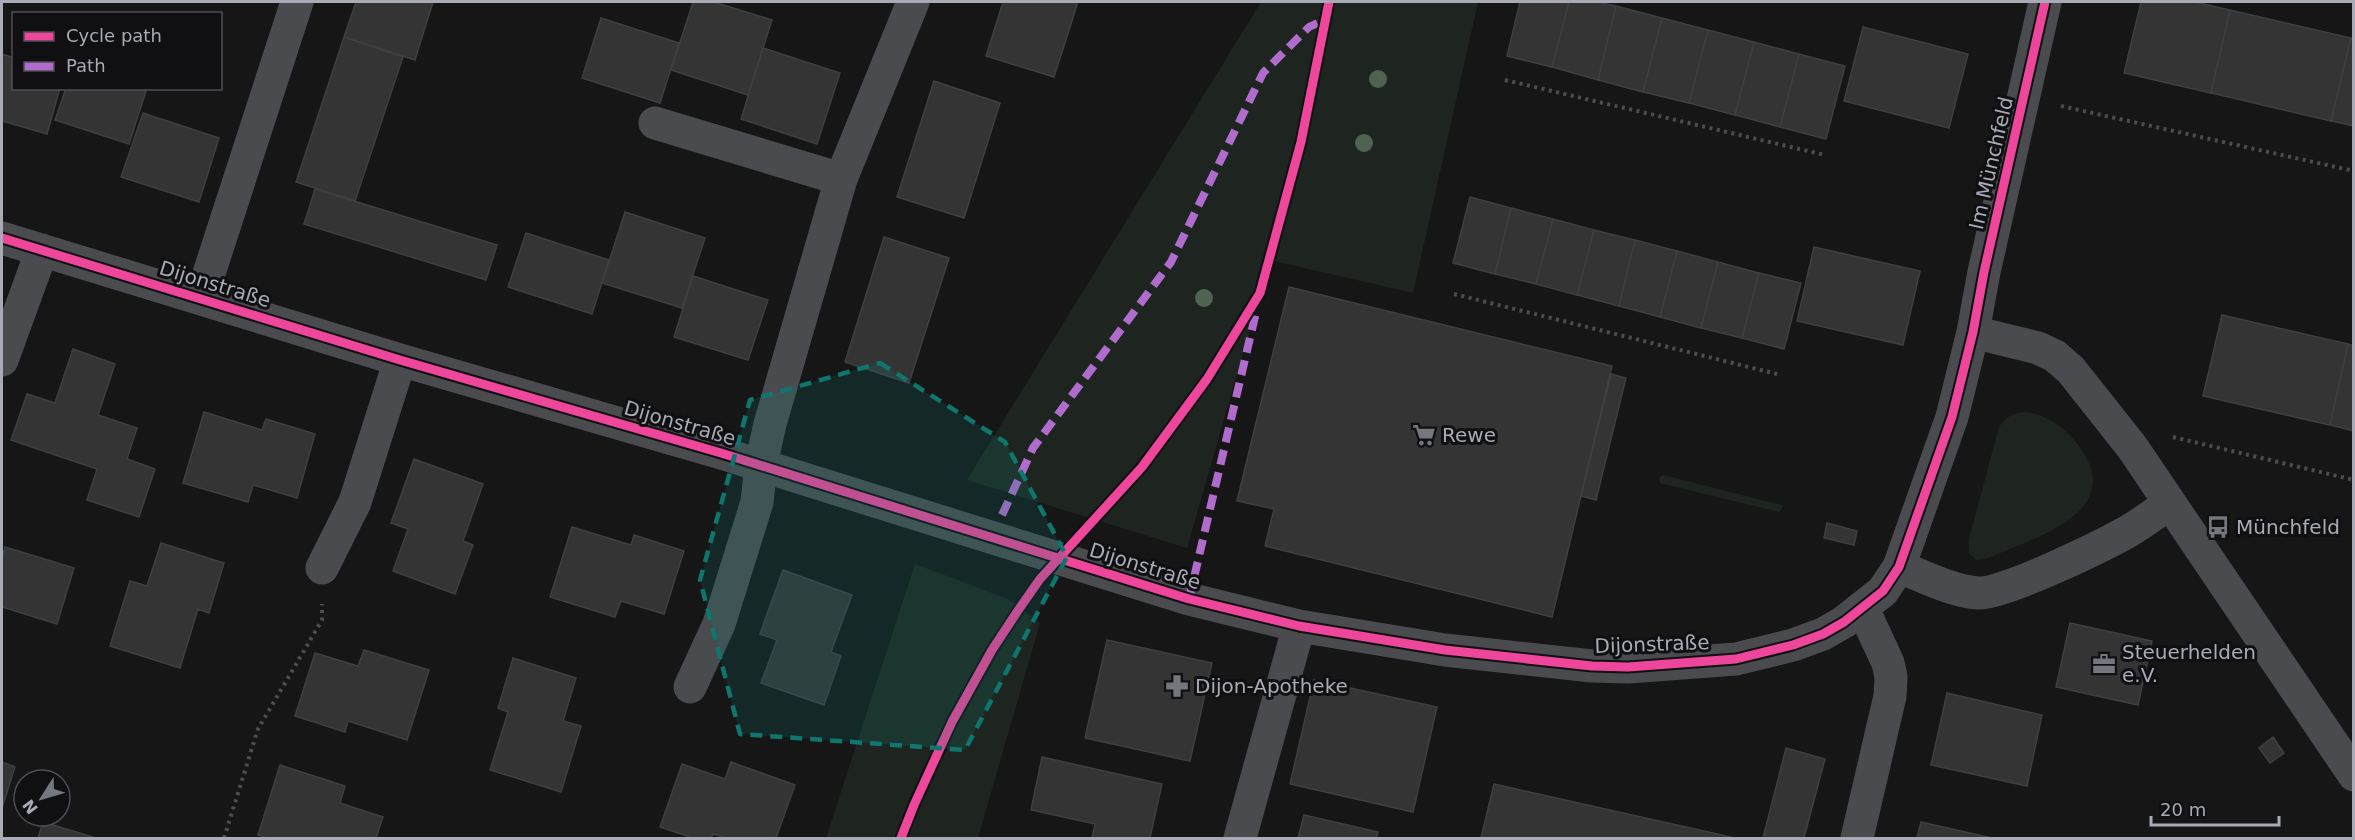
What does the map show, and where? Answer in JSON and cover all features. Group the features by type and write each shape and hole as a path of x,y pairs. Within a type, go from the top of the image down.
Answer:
{"street":[{"name":"Dijonstraße","path":"201,298 297,2"},
{"path":"690,687 719,624 757,502 760,465 770,424 841,179 913,2"},
{"name":"Im Münchfeld","path":"1973,332 1984,272 2045,2"},
{"path":"655,123 841,179"},
{"name":"Dijonstraße","path":"2,238 400,360 760,465 1189,599 1299,626 1445,650 1592,666 1628,667 1736,659 1762,654 1823,634 1863,609 1883,591 1899,567 1952,417 1973,332"},
{"path":"2,360 42,250"},
{"path":"1973,332 2038,348 2055,356 2071,370 2132,447 2354,775"},
{"path":"322,568 354,502 400,360"},
{"path":"1899,567 1962,591 1980,594 2002,590 2129,531 2169,504"},
{"path":"1857,838 1890,696 1891,677 1884,653 1863,609"},
{"path":"1240,838 1299,626"}],"path":[{"path":"1505,80 1825,155"},
{"path":"2025,98 2354,171"},
{"path":"1454,294 1777,374"},
{"path":"2166,435 2354,480"},
{"path":"224,838 258,729 322,620 322,568"}],"highlighted area":[{"path":"880,363 1005,442 1067,557 965,750 740,734 700,580 750,400"}],"shaded area":[{"path":"1261,2 1478,2 1413,293 1270,260 1187,548 967,480"},
{"path":"2026,412 2058,424 2081,449 2092,472 2091,491 2083,507 2048,533 1986,559 1976,560 1969,553 1969,539 1999,427 2010,416"},
{"path":"1663,475 1782,505 1782,509 1779,512 1660,483 1659,478"},
{"path":"915,564 1008,599 1040,623 978,838 826,838"}],"building":[{"path":"356,2 433,2 415,60 344,37"},
{"path":"693,2 714,2 772,20 748,95 671,70"},
{"path":"1003,2 1078,2 1054,77 986,56"},
{"path":"1520,2 1569,2 1552,67 1507,56"},
{"path":"1569,2 1598,2 1616,6 1598,80 1552,67"},
{"path":"2141,2 2195,2 2230,10 2211,93 2124,73"},
{"path":"1616,6 1662,18 1643,92 1598,80"},
{"path":"2230,10 2351,38 2331,121 2211,93"},
{"path":"601,18 679,43 660,103 582,78"},
{"path":"1662,18 1708,30 1689,103 1643,92"},
{"path":"1863,27 1968,54 1949,128 1844,101"},
{"path":"1708,30 1754,42 1735,115 1689,103"},
{"path":"344,37 403,57 355,201 296,182"},
{"path":"2351,38 2354,38 2354,126 2331,121"},
{"path":"1754,42 1799,54 1780,127 1735,115"},
{"path":"763,48 840,73 817,144 741,119"},
{"path":"2,54 12,57 12,90 59,90 47,134 2,121"},
{"path":"1799,54 1845,66 1826,139 1780,127"},
{"path":"934,81 1000,103 964,218 897,197"},
{"path":"65,90 146,90 129,144 55,120"},
{"path":"143,113 219,138 199,202 121,177"},
{"path":"315,189 497,245 486,280 304,224"},
{"path":"1470,197 1511,208 1495,274 1453,263"},
{"path":"1511,208 1553,219 1536,284 1495,274"},
{"path":"625,212 705,238 682,308 602,283"},
{"path":"1553,219 1594,230 1577,295 1536,284"},
{"path":"1594,230 1635,240 1619,306 1577,295"},
{"path":"526,233 609,260 592,314 508,287"},
{"path":"884,237 949,258 909,383 845,362"},
{"path":"1635,240 1677,251 1660,317 1619,306"},
{"path":"1814,247 1920,271 1903,345 1797,321"},
{"path":"1677,251 1718,262 1701,328 1660,317"},
{"path":"1718,262 1759,273 1742,338 1701,328"},
{"path":"1759,273 1801,283 1784,349 1742,338"},
{"path":"693,276 768,300 748,360 674,337"},
{"name":"Rewe","path":"1289,287 1612,366 1552,617 1265,546 1274,509 1237,501"},
{"path":"2222,315 2348,344 2330,425 2203,396"},
{"path":"2348,344 2354,346 2354,431 2330,425"},
{"path":"73,349 115,364 98,415 137,428 127,459 155,469 139,517 87,500 97,469 11,440 27,394 55,403"},
{"path":"1611,374 1626,378 1596,500 1581,496"},
{"path":"204,412 262,430 266,419 315,434 297,498 253,485 248,502 183,483"},
{"path":"414,459 483,484 463,541 473,545 455,594 393,571 408,529 391,523"},
{"path":"1827,523 1857,531 1854,545 1824,538"},
{"path":"572,527 631,545 634,535 684,551 664,614 621,601 615,617 550,597"},
{"path":"161,543 224,563 209,613 198,609 180,668 110,646 130,581 147,586"},
{"path":"5,547 74,568 57,624 2,607 2,559"},
{"path":"783,570 852,595 831,652 841,656 824,705 761,683 777,640 760,634"},
{"name":"Steuerhelden e.V.","path":"2070,623 2152,641 2138,705 2056,687"},
{"path":"1107,640 1212,663 1190,761 1085,738"},
{"path":"364,650 429,670 407,740 348,721 345,732 295,716 315,653 358,666"},
{"path":"513,658 576,678 563,721 581,726 561,792 490,770 508,712 498,708"},
{"path":"1314,680 1437,707 1413,812 1290,784"},
{"path":"1947,693 2042,715 2027,786 1931,765"},
{"path":"2273,737 2284,753 2270,763 2259,748"},
{"path":"1786,748 1825,759 1804,838 1763,838"},
{"path":"1042,757 1162,784 1150,838 1092,838 1095,824 1031,810"},
{"path":"2,762 15,767 12,768 12,776 2,808"},
{"path":"731,762 795,785 776,838 726,838 713,834 711,838 693,838 660,827 682,764 725,779"},
{"path":"280,765 345,786 340,803 383,817 376,838 268,838 258,835"},
{"path":"1494,784 1735,838 1481,838"},
{"path":"1304,815 1378,832 1376,838 1298,838"},
{"path":"1921,822 1992,838 1917,838"},
{"path":"41,828 63,828 93,837 92,838 38,838"}],"marked path":[{"path":"1002,515 1033,448 1171,262 1263,73 1309,27 1326,19"},
{"path":"1189,599 1257,308"}],"cycle path":[{"path":"901,838 952,722 992,650 1017,612 1040,579 1142,467 1207,379 1260,293 1301,142 1329,2"},
{"path":"2,238 400,360 721,453 1189,599 1299,626 1445,650 1592,666 1628,667 1736,659 1793,645 1823,634 1844,622 1883,591 1899,567 1952,417 1973,332 1984,272 2045,2"}],"place":[{"name":"Rewe","path":"1424,435"},
{"name":"Münchfeld","path":"2218,527"},
{"name":"Steuerhelden e.V.","path":"2104,664"},
{"name":"Dijon-Apotheke","path":"1177,686"}]}
